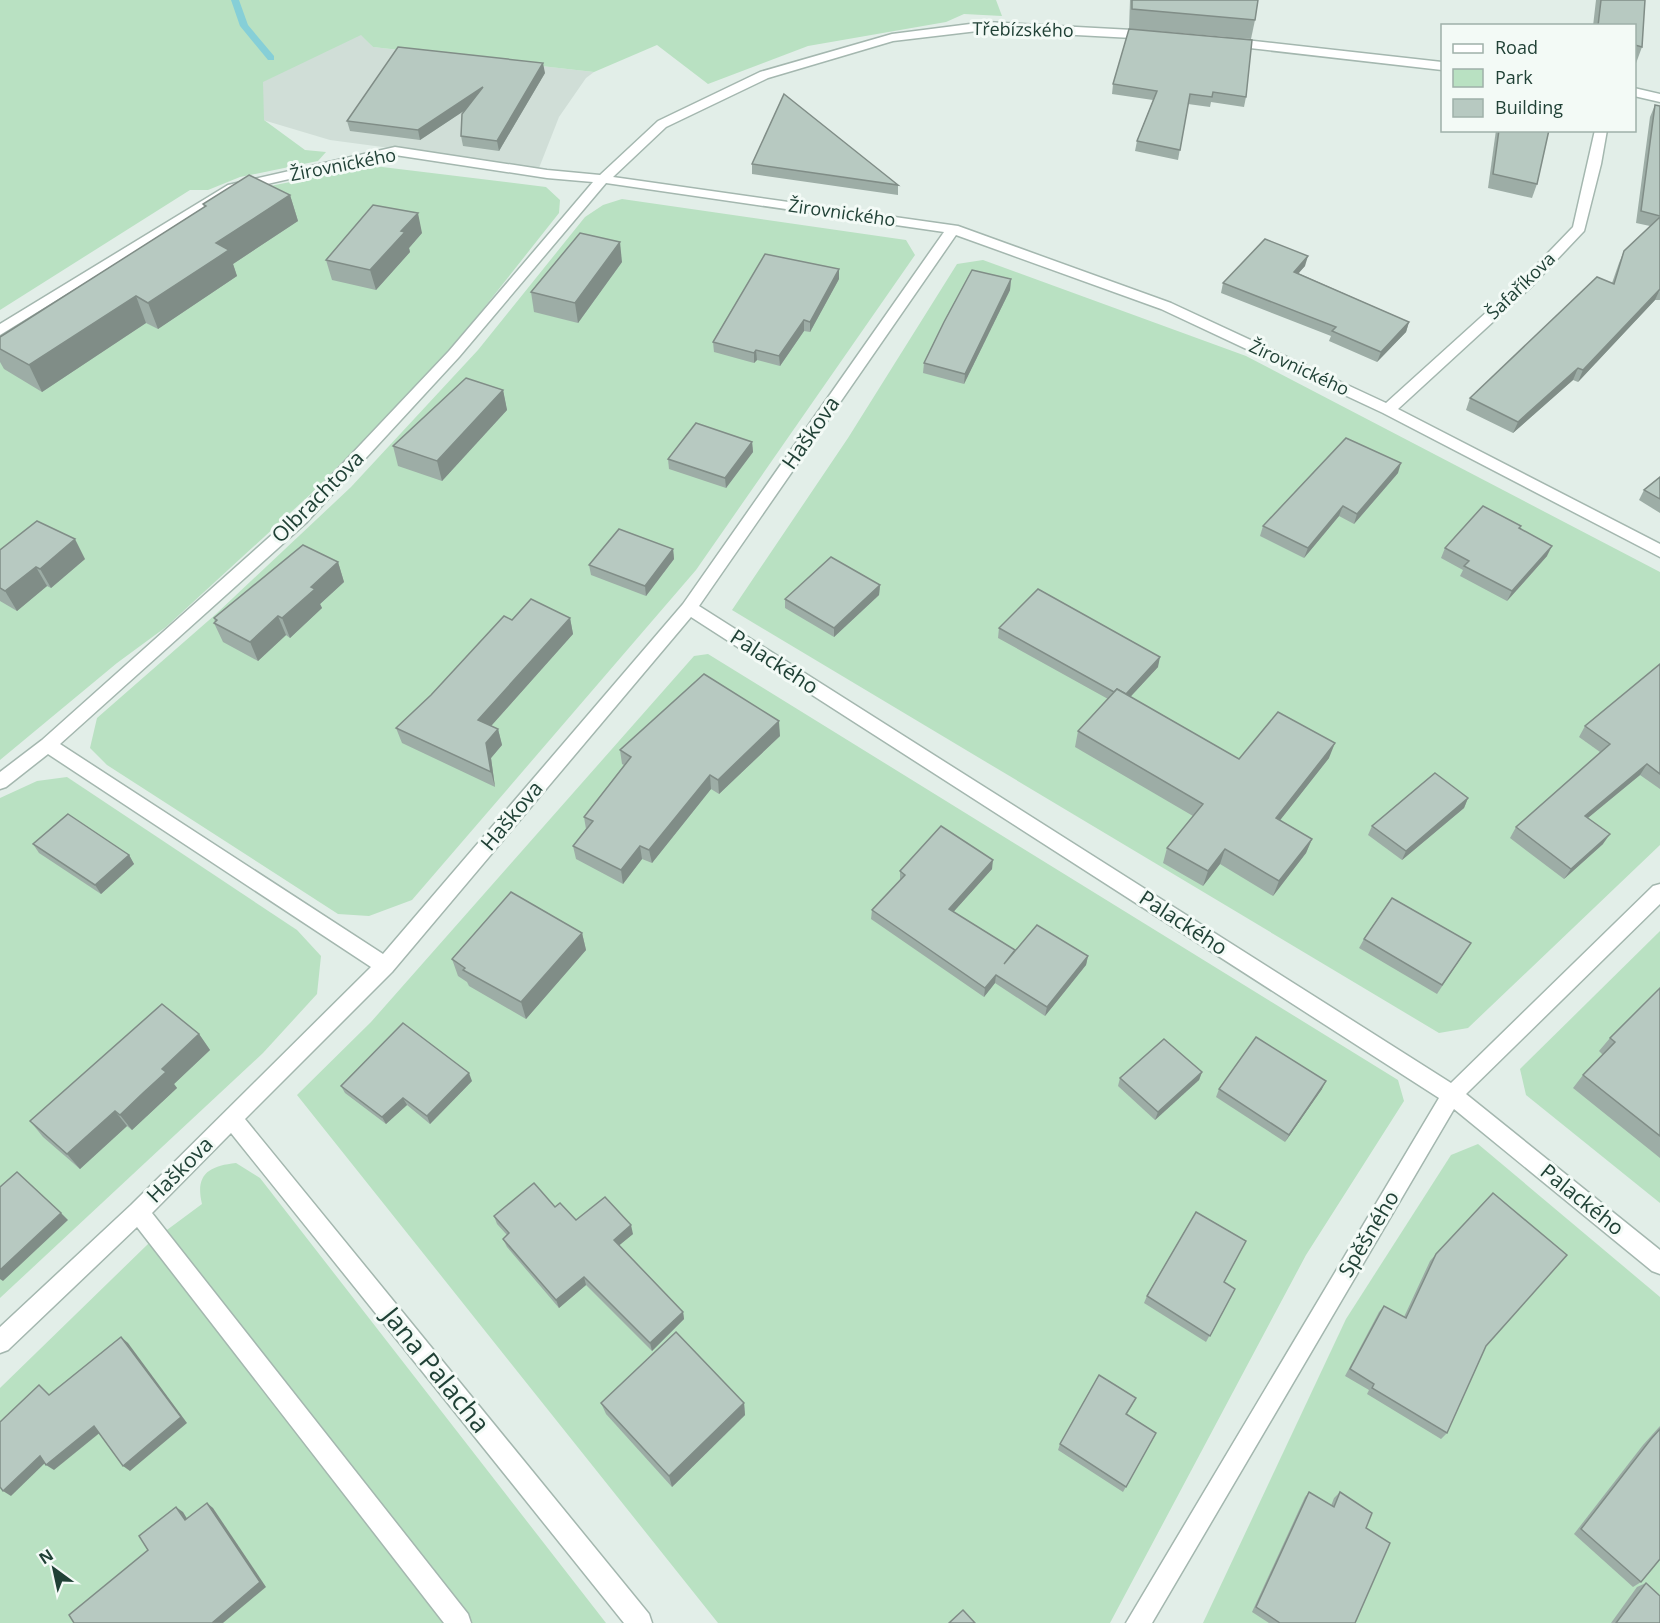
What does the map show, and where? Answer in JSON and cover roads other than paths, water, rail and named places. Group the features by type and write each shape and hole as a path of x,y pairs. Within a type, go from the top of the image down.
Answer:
{"street":[{"name":"Třebízského","path":"603,178 662,124 765,75 892,38 986,26 1164,36"},
{"path":"1212,40 1441,66"},
{"path":"1636,92 1660,98"},
{"name":"Šafaříkova","path":"1388,410 1526,284 1579,228 1596,164 1601,132"},
{"name":"Žirovnického","path":"0,330 228,189 395,151 547,174 603,178 954,229 1166,306 1388,410 1660,551"},
{"name":"Olbrachtova","path":"0,782 48,745 300,519 454,354 603,178"},
{"name":"Haškova","path":"0,1342 138,1212 385,966 688,608 954,229"},
{"name":"Palackého","path":"688,608 1452,1095 1660,1264"},
{"path":"48,745 385,966"},
{"name":"Spěšného","path":"1138,1623 1452,1095 1660,892"},
{"name":"Jana Palacha","path":"232,1118 640,1623"},
{"path":"138,1212 459,1623"}],"waterway":[{"path":"235,0 244,26 271,58"}]}
